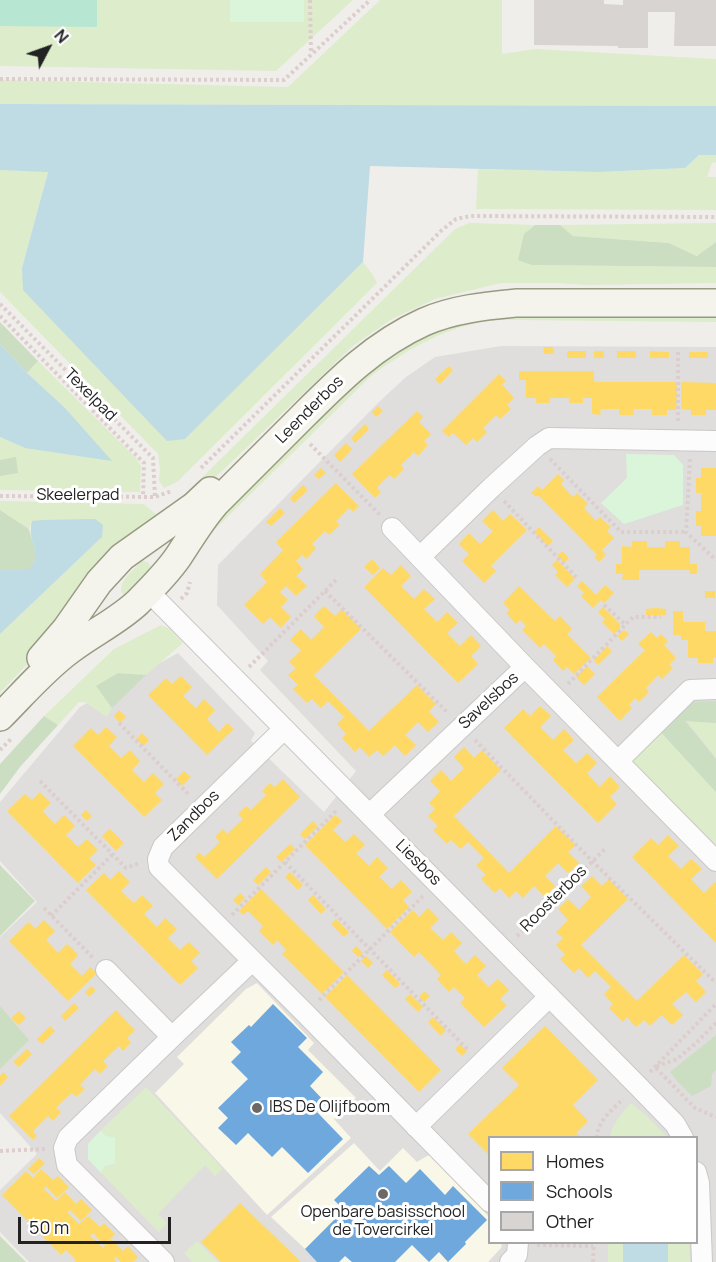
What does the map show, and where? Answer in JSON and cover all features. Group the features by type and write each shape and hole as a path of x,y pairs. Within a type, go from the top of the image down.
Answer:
{"main road":[{"name":"Leenderbos","path":"0,700 44,655 66,629 99,582 122,557 194,506 347,357 413,315 440,302 480,293 716,291"},
{"name":"Leenderbos","path":"8,726 55,662 137,603 177,558 215,504 344,375 397,335 426,321 484,306 517,303 716,303"},
{"path":"147,538 167,545 171,551 169,567"},
{"path":"99,582 102,600 110,610 125,612"}],"street":[{"path":"420,557 491,488 549,438 716,441"},
{"name":"Savelsbos","path":"370,814 525,667 392,528"},
{"name":"Liesbos","path":"148,591 637,1085 675,1124 682,1136"},
{"path":"525,667 716,861"},
{"path":"618,761 690,690 716,689"},
{"name":"Zandbos","path":"284,729 163,848 158,859 159,867 488,1201"},
{"path":"164,1262 67,1165 64,1148 68,1138 252,961"},
{"path":"106,970 172,1037"},
{"path":"416,1127 549,997"},
{"path":"698,1179 702,1262"}],"path":[{"path":"309,0 311,54"},
{"path":"0,79 284,80 370,0"},
{"name":"Texelpad","path":"0,304 153,458 155,497"},
{"path":"0,316 144,463 143,496"},
{"path":"678,350 684,440 686,532"},
{"path":"310,444 392,528"},
{"path":"537,446 621,532 686,532 716,560"},
{"path":"491,488 577,578"},
{"name":"Skeelerpad","path":"0,496 155,497"},
{"path":"236,681 337,579"},
{"path":"325,591 716,983"},
{"path":"168,612 187,593"},
{"path":"604,605 626,625"},
{"path":"554,697 633,617 661,617"},
{"path":"119,723 202,808"},
{"path":"0,750 8,726"},
{"path":"40,781 126,868 158,859"},
{"path":"219,928 351,796"},
{"name":"Roosterbos","path":"503,950 606,848"},
{"path":"51,916 113,854"},
{"path":"285,862 482,1063"},
{"path":"305,1013 437,882"},
{"path":"44,908 106,970"},
{"path":"597,1136 597,1131 608,1114 716,1004"},
{"path":"655,1066 676,1059 716,1023"},
{"path":"655,1066 695,1108 716,1117"},
{"path":"0,1151 64,1148"},
{"path":"516,1250 593,1244 593,1262"}],"shaded area":[{"path":"501,346 716,347 716,1262 29,1262 0,1232 0,1190 37,1154 0,1113 0,937 37,902 0,861 0,802 80,707 178,653 255,733 251,741 324,812 356,771 260,670 268,661 217,605 218,565 406,377 435,357"},
{"name":"IBS De Olijfboom","path":"257,983 314,1043 308,1050 356,1098 334,1119 351,1138 267,1215 155,1093 184,1064 177,1057 246,989"},
{"name":"Openbare basisschool de Tovercirkel","path":"354,1143 380,1171 403,1148 417,1162 432,1153 488,1216 488,1244 502,1244 488,1262 319,1262 271,1217"}],"green space":[{"path":"0,0 353,0 276,71 0,66"},
{"path":"0,0 97,0 97,27 0,26"},
{"path":"230,0 304,0 304,22 230,22"},
{"path":"380,0 502,0 502,54 535,49 716,59 716,106 0,104 0,80 288,87"},
{"path":"699,155 716,155 716,162 712,163 707,177 716,177 716,210 476,209 478,169 599,172 685,168"},
{"path":"0,170 48,171 22,268 185,439 363,262 377,283 177,482 164,488 159,481 158,454 0,292"},
{"path":"469,223 535,225 524,234 532,265 716,267 716,283 585,285 501,283 435,299 392,319 354,345 202,490 179,500 455,229"},
{"path":"716,223 716,242 698,256 669,243 573,236 560,225"},
{"path":"535,225 560,225 573,236 669,243 697,256 716,242 716,267 532,265 518,260 524,234"},
{"path":"716,308 716,322 496,320 485,321 437,336 410,350 371,376 207,537 214,513 367,363 457,316"},
{"path":"0,322 38,361 27,373 0,344"},
{"path":"38,361 136,458 141,466 140,492 0,490 0,437 25,448 64,407 27,373"},
{"path":"626,454 674,455 683,465 683,505 624,524 601,503 627,478"},
{"path":"16,457 18,473 0,476 0,460"},
{"path":"0,501 144,504 163,520 0,693 0,634 101,538 32,521 29,529 0,510"},
{"path":"0,510 29,529 35,556 30,570 0,570"},
{"path":"142,560 149,563 152,569 129,596 124,595 121,592 123,582"},
{"path":"161,625 170,629 183,643 146,675 118,673 97,687 112,708 107,717 84,702 79,702 58,725 44,716 114,649"},
{"path":"118,673 146,675 112,708 96,686"},
{"path":"716,701 716,723 685,721 716,759 716,792 659,730 690,702"},
{"path":"44,716 58,725 20,767 0,794 0,764"},
{"path":"685,720 716,723 716,758"},
{"path":"659,730 716,792 716,848 631,760"},
{"path":"0,865 35,901 0,936"},
{"path":"0,1006 29,1040 0,1069"},
{"path":"716,1035 716,1070 712,1074 711,1086 692,1096 670,1072"},
{"path":"146,1087 223,1169 215,1176 205,1165 158,1214 167,1223 159,1232 101,1173 105,1166 115,1164 115,1137 106,1136 101,1130"},
{"path":"631,1103 666,1136 610,1136 621,1115"},
{"path":"101,1130 106,1136 115,1137 115,1164 105,1166 101,1173 88,1159 88,1144"},
{"path":"0,1236 26,1262 0,1262"},
{"path":"197,1241 218,1262 192,1262 184,1253"},
{"path":"608,1244 623,1244 623,1262 608,1262"},
{"path":"668,1244 689,1244 690,1262 668,1262"}],"water":[{"path":"0,104 716,106 716,155 699,155 685,168 599,172 370,166 363,262 185,439 167,441 23,290 22,268 48,172 0,170"},
{"path":"0,344 64,407 112,461 25,448 0,437"},
{"path":"95,519 103,525 102,537 0,634 0,570 29,570 33,564 35,552 31,535 32,521"},
{"path":"623,1244 668,1244 668,1262 623,1262"}],"building: Homes":[{"path":"543,347 553,347 554,354 544,354"},
{"path":"567,351 586,351 586,358 567,358"},
{"path":"594,351 604,351 604,358 594,358"},
{"path":"617,351 636,351 636,358 617,358"},
{"path":"650,351 669,352 669,358 650,358"},
{"path":"689,352 708,352 708,358 689,358"},
{"path":"449,366 453,370 440,384 435,379"},
{"path":"519,371 594,371 594,382 677,382 677,410 667,410 667,415 652,415 652,409 633,409 634,415 619,415 619,409 601,409 600,415 592,414 592,398 583,398 583,403 569,403 569,398 550,398 550,403 536,403 536,398 526,398 526,380 519,380"},
{"path":"499,374 506,381 502,385 514,398 507,405 511,409 500,419 496,415 483,428 487,432 477,442 473,438 466,445 453,433 449,437 442,431"},
{"path":"681,382 716,383 716,410 706,410 706,415 691,415 691,410 681,409"},
{"path":"378,406 383,411 376,417 372,412"},
{"path":"417,411 423,417 419,422 431,434 424,441 428,445 418,456 414,452 401,465 404,469 394,479 390,475 383,481 377,488 381,492 375,498 352,474"},
{"path":"365,424 369,429 355,443 351,438"},
{"path":"346,443 352,449 340,462 334,455"},
{"path":"321,468 326,473 319,479 314,475"},
{"path":"701,468 716,468 716,536 701,536 701,526 696,526 696,511 701,511 701,493 696,493 696,478 701,478"},
{"path":"558,474 564,480 561,484 573,497 577,493 588,504 584,508 596,521 600,517 611,527 607,531 614,538 602,550 606,555 599,562 594,557 597,555 550,507 538,495 536,497 531,493 538,486 542,490"},
{"path":"336,483 359,506 353,512 349,508 336,521 340,525 329,535 325,531 312,544 316,548 306,559 302,555 296,561 303,569 296,576 307,586 296,596 286,586 280,592 288,600 281,607 291,617 281,628 270,617 263,624 244,605 267,582 260,574 283,550 276,542"},
{"path":"303,485 308,490 294,503 290,498"},
{"path":"280,508 285,513 271,526 266,522"},
{"path":"493,510 503,521 510,514 527,530 491,566 496,571 484,583 462,561 469,554 459,544 469,533 480,544 493,531 482,521"},
{"path":"539,527 553,541 548,546 534,532"},
{"path":"632,541 647,541 647,547 665,547 665,541 680,541 680,547 690,547 690,564 697,564 697,574 690,574 690,570 639,570 639,580 622,580 623,574 616,574 616,564 622,564 622,546 632,547"},
{"path":"562,551 569,558 564,563 557,556"},
{"path":"372,559 380,568 373,575 364,567"},
{"path":"557,560 575,579 567,587 555,575 558,572 552,565"},
{"path":"401,565 411,576 401,586 414,599 424,589 435,599 424,609 437,622 447,612 458,623 447,633 460,646 471,635 481,646 471,656 478,664 458,683 364,587 383,568 391,575"},
{"path":"582,581 596,595 605,585 614,593 604,603 601,600 593,608 581,596 584,593 577,586"},
{"path":"519,586 555,621 560,616 572,629 567,634 591,658 574,674 567,667 563,671 553,660 556,656 544,644 540,648 522,630 526,626 520,620 516,624 506,613 510,610 503,603"},
{"path":"705,591 715,591 715,598 705,598"},
{"path":"324,606 335,616 342,609 361,629 314,675 369,731 417,685 436,704 429,711 439,722 428,732 418,722 405,735 416,745 405,756 395,745 383,756 377,750 369,757 360,747 355,752 342,738 346,734 337,724 344,717 328,701 321,708 312,699 307,703 293,689 298,685 288,675 296,668 289,662 301,650 290,640 301,629 311,640 324,627 314,616"},
{"path":"603,607 620,624 620,629 614,634 602,622 605,619 598,612"},
{"path":"646,609 666,609 666,615 646,615"},
{"path":"673,611 683,611 683,622 705,622 705,631 716,631 716,658 713,658 713,663 698,663 698,658 688,658 688,640 681,640 681,635 673,635"},
{"path":"624,630 629,634 622,641 617,636"},
{"path":"651,632 657,638 661,634 668,641 664,645 676,658 669,665 673,668 662,679 658,675 646,688 649,692 639,702 635,698 629,705 632,708 620,721 597,697 645,650 638,644"},
{"path":"607,646 612,651 598,665 594,660"},
{"path":"587,666 595,674 584,685 576,677"},
{"path":"181,676 192,687 183,696 196,708 204,699 215,710 207,719 219,732 227,723 234,729 207,755 148,695 166,678 172,684"},
{"path":"540,706 551,716 540,727 553,740 564,729 574,740 563,750 576,763 587,753 597,763 587,773 600,787 610,776 620,787 610,797 617,804 598,823 504,728 523,709 530,716"},
{"path":"119,710 126,717 120,723 114,716"},
{"path":"106,727 117,737 109,746 121,758 130,750 140,761 132,770 144,782 153,773 164,784 155,793 162,800 144,817 73,746 91,728 98,735"},
{"path":"142,733 149,740 143,746 136,739"},
{"path":"464,747 474,758 482,750 501,770 454,816 509,873 556,826 576,845 568,852 579,863 568,873 558,863 545,876 555,886 545,897 534,886 523,898 516,891 509,898 500,888 495,893 481,879 486,875 476,865 484,858 468,842 461,849 451,840 447,844 433,830 438,826 428,816 435,809 429,803 440,791 430,781 441,770 451,781 464,768 454,757"},
{"path":"184,771 191,777 182,786 176,779"},
{"path":"283,779 300,797 217,879 195,857 199,852 204,857 220,842 215,837 223,829 227,834 243,819 238,814 246,806 251,810 266,795 262,791 270,783 275,787"},
{"path":"40,792 51,803 43,811 55,824 64,815 75,826 66,835 78,847 87,839 98,850 89,858 96,865 78,883 7,811 25,794 32,800"},
{"path":"86,810 92,816 87,821 81,815"},
{"path":"335,815 342,821 333,830 345,842 354,834 365,845 356,853 369,866 377,857 388,868 379,877 392,889 401,880 412,892 403,900 409,907 387,929 305,845"},
{"path":"313,821 318,826 305,839 300,834"},
{"path":"110,829 124,843 116,851 102,836"},
{"path":"668,835 679,846 668,856 681,869 691,859 702,869 691,879 704,893 716,883 716,943 632,857 651,838 658,845"},
{"path":"290,844 295,849 281,862 276,857"},
{"path":"266,867 271,872 258,885 253,880"},
{"path":"119,871 130,882 121,891 134,903 142,895 153,906 144,914 157,927 165,918 177,929 168,938 180,950 189,942 200,953 191,961 198,968 180,985 86,890 104,873 110,880"},
{"path":"290,872 303,885 298,890 285,877"},
{"path":"592,876 602,886 609,879 628,899 581,945 637,1001 684,955 703,974 696,981 706,992 696,1002 686,992 672,1004 683,1015 672,1025 662,1015 650,1026 644,1020 636,1027 627,1017 623,1022 609,1008 613,1004 604,994 611,987 595,971 588,978 579,968 574,973 560,959 565,955 556,945 563,938 556,932 568,920 558,909 568,899 579,910 591,897 581,886"},
{"path":"261,889 344,972 322,994 282,954 286,950 277,940 273,945 259,931 263,926 248,911 243,915 239,911"},
{"path":"240,893 245,898 238,905 233,900"},
{"path":"313,895 326,909 321,914 308,900"},
{"path":"428,908 439,919 430,928 443,940 451,932 462,943 454,951 466,964 475,955 486,966 477,975 489,987 498,979 509,990 500,999 507,1005 484,1027 460,1003 465,998 454,987 449,992 437,979 441,975 419,952 414,957 390,932 413,910 419,917"},
{"path":"336,919 349,932 344,937 331,924"},
{"path":"44,920 55,931 46,940 58,953 67,944 78,955 70,964 82,976 90,967 97,973 68,1001 9,941 29,922 35,929"},
{"path":"356,946 363,953 358,957 352,951"},
{"path":"366,956 373,963 368,968 361,961"},
{"path":"387,970 400,984 395,988 382,975"},
{"path":"347,975 441,1070 419,1092 325,997"},
{"path":"91,986 96,990 89,997 85,992"},
{"path":"424,991 430,996 424,1002 419,997"},
{"path":"410,994 423,1007 418,1012 405,999"},
{"path":"74,1003 79,1008 65,1021 61,1016"},
{"path":"116,1010 135,1030 127,1038 131,1043 123,1051 119,1046 103,1061 108,1066 100,1074 95,1069 80,1085 85,1089 76,1097 72,1093 56,1108 61,1112 53,1121 48,1116 33,1131 37,1136 33,1140 9,1116"},
{"path":"19,1011 26,1018 19,1025 11,1018"},
{"path":"433,1017 446,1030 441,1036 428,1022"},
{"path":"50,1026 55,1031 42,1044 37,1039"},
{"path":"545,1026 598,1080 573,1105 588,1121 576,1133 580,1136 488,1136 488,1154 468,1134 519,1085 502,1068"},
{"path":"460,1044 467,1051 462,1056 455,1049"},
{"path":"27,1049 32,1054 19,1067 13,1062"},
{"path":"3,1072 8,1077 0,1086 0,1076"},
{"path":"39,1158 45,1163 34,1174 28,1169"},
{"path":"41,1169 53,1180 58,1176 69,1187 57,1198 46,1186 44,1189 56,1201 65,1192 76,1204 81,1199 92,1210 81,1221 70,1210 67,1212 79,1224 88,1216 100,1227 104,1223 115,1234 104,1245 93,1233 90,1236 103,1248 111,1239 123,1251 128,1246 138,1257 133,1262 121,1262 116,1257 114,1259 116,1262 74,1262 76,1260 66,1250 61,1255 2,1195 26,1171 33,1178"},
{"path":"240,1203 301,1262 221,1262 201,1242"}],"building: Schools":[{"path":"273,1004 307,1038 298,1047 323,1072 310,1086 326,1103 317,1112 343,1139 308,1173 282,1147 272,1157 248,1133 236,1145 218,1128 228,1118 218,1108 248,1079 231,1062 241,1052 231,1042 249,1025 251,1027"},
{"name":"Openbare basisschool de Tovercirkel","path":"369,1166 379,1175 389,1166 406,1183 420,1169 445,1195 453,1186 487,1220 448,1262 439,1252 429,1262 412,1245 395,1262 352,1262 345,1256 339,1262 317,1262 305,1249 344,1210 334,1200"}],"building: Other":[{"path":"534,0 604,0 604,4 623,5 623,0 716,0 716,46 674,46 675,12 648,12 648,48 534,45"}],"place":[{"name":"IBS De Olijfboom","path":"257,1108"},
{"name":"Openbare basisschool de Tovercirkel","path":"383,1194"}]}
